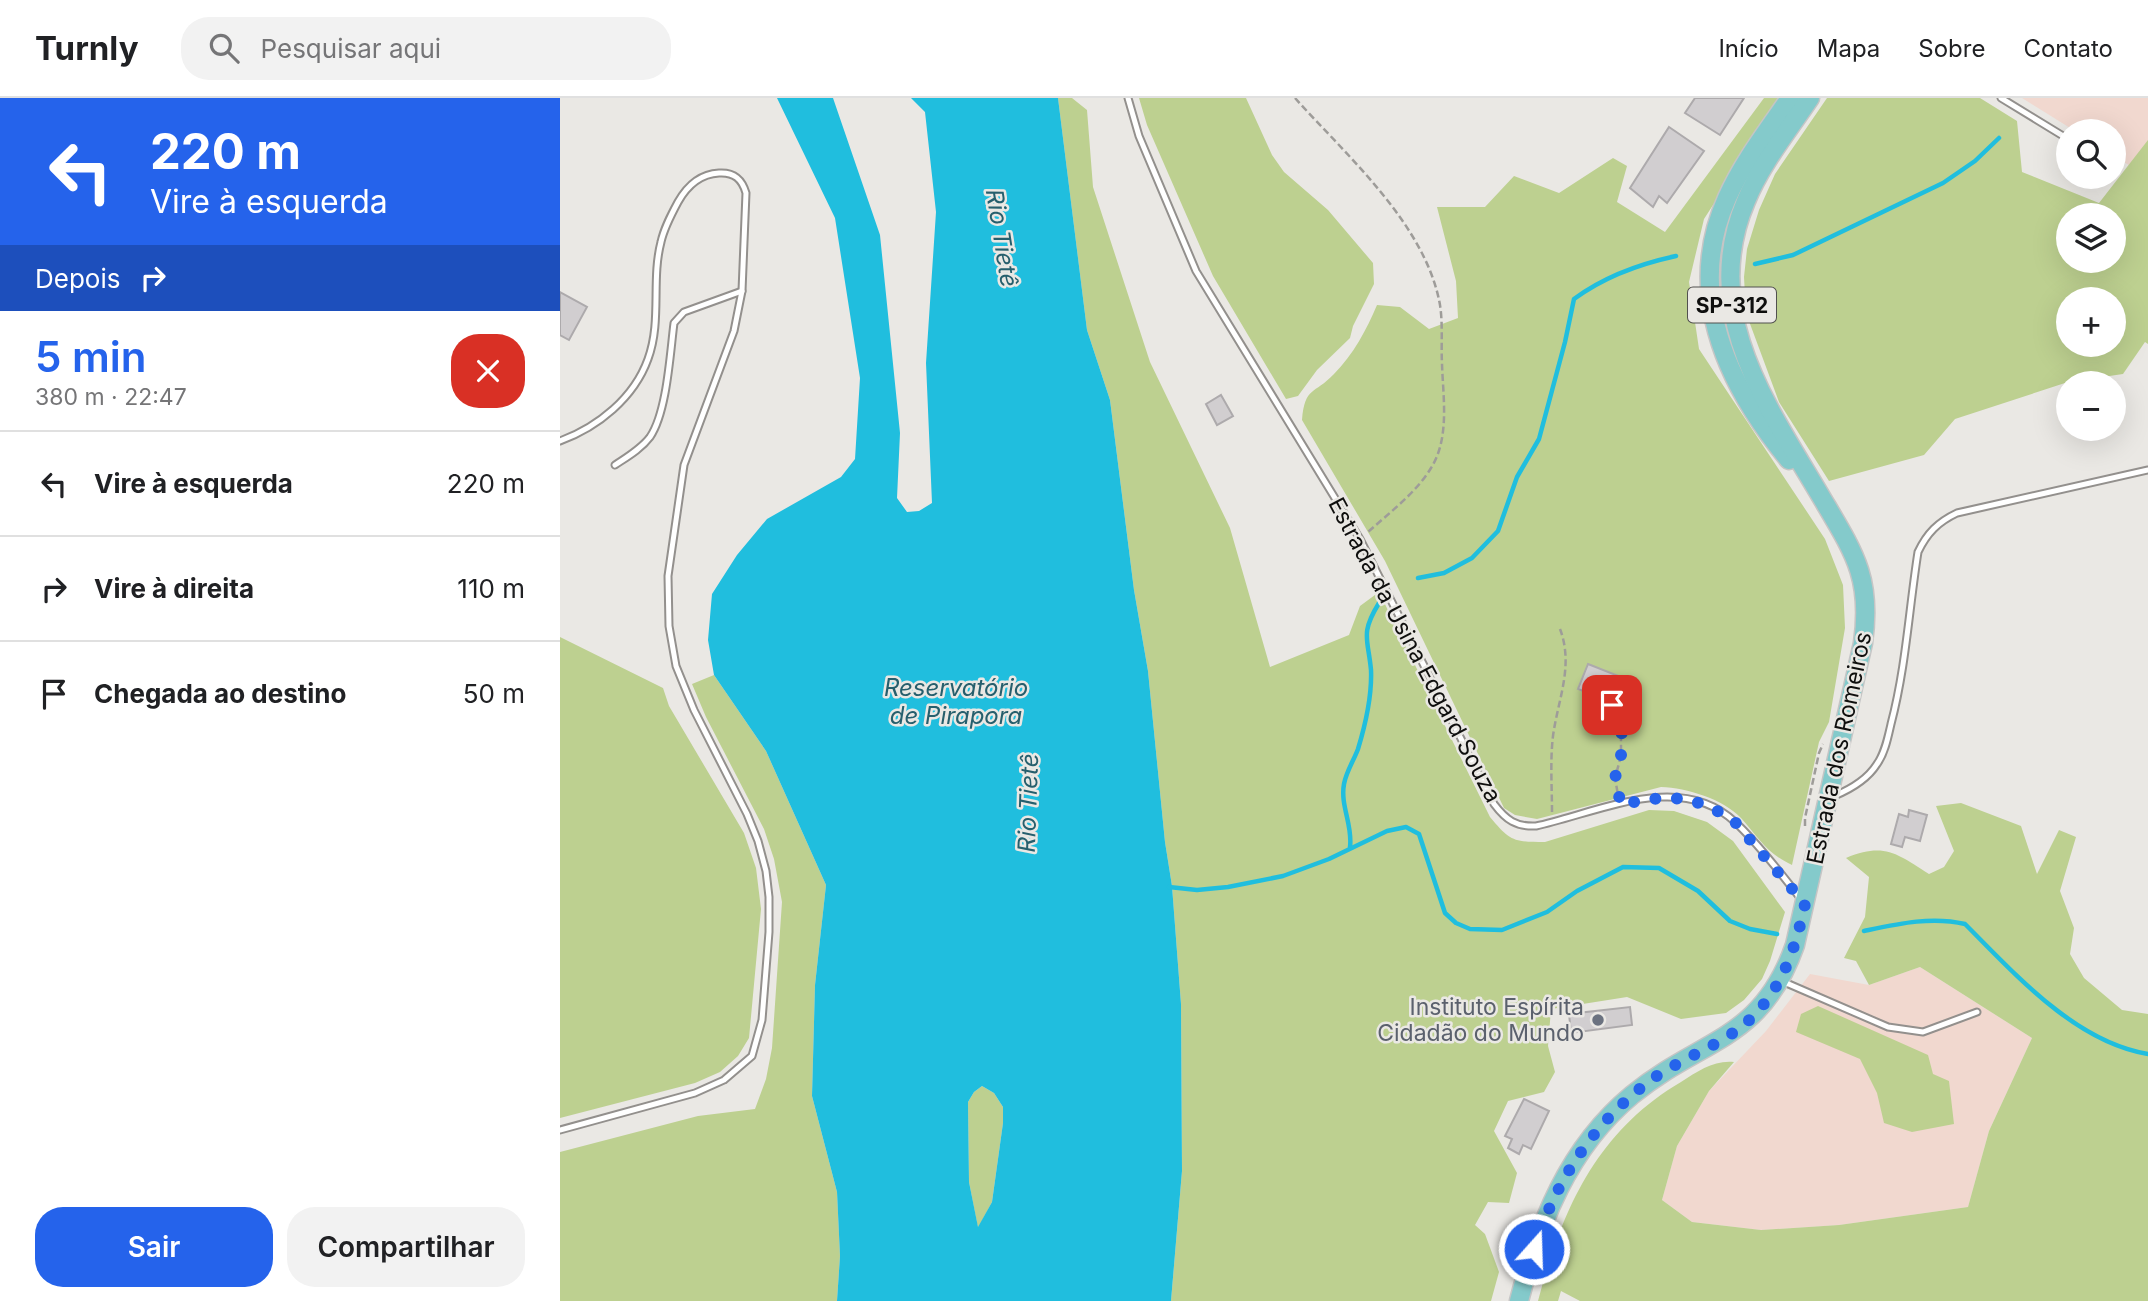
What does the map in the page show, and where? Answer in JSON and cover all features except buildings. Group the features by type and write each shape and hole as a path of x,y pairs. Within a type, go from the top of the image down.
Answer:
{"main road":[{"name":"Estrada dos Romeiros","path":"1790,98 1738,177 1718,220 1710,274 1711,304 1714,327 1722,351 1740,387 1777,446 1829,509"},
{"name":"Estrada dos Romeiros","path":"1519,1301 1539,1232 1553,1199 1579,1154 1607,1118 1649,1081 1738,1028 1765,1004 1781,980 1795,945 1805,904 1866,621 1866,595 1852,548 1760,392 1740,343 1731,302 1730,273 1733,246 1745,203 1767,163 1810,98"}],"lane":[{"name":"Estrada da Usina Edgard Souza","path":"1128,98 1139,136 1196,271 1360,539 1494,804 1511,823 1523,827 1552,823 1649,798 1681,797 1721,812 1734,821 1805,904"},
{"path":"2001,98 2056,132"},
{"path":"560,441 578,435 622,402 648,360 656,330 660,243 683,192 696,180 709,174 725,173 736,176 746,193 742,291 734,331 684,465 668,576 669,626 681,677 694,710 747,814 766,871 769,932 760,1030 751,1056 724,1080 695,1093 560,1130"},
{"path":"615,465 634,453 649,438 660,417 674,323 684,312 742,291"},
{"path":"1828,799 1861,781 1878,763 1884,749 1905,656 1918,552 1924,538 1933,528 1957,513 2148,470"},
{"path":"1781,980 1888,1027 1923,1032 1977,1012"}],"path":[{"path":"1295,98 1395,209 1415,239 1440,305 1444,416 1441,445 1432,468 1409,495 1360,539"},
{"path":"1552,823 1553,737 1567,664 1565,640 1560,629"},
{"path":"1612,705 1622,721 1621,756 1615,778 1621,805"},
{"path":"1805,830 1805,818 1819,753 1824,742"}],"shaded area":[{"path":"2022,98 2148,98 2148,172 2145,175 2126,163 2126,119 2056,119"},
{"path":"1920,967 2032,1038 1989,1131 1968,1207 1839,1225 1761,1230 1692,1222 1662,1200 1677,1146 1709,1091 1766,1031 1810,974 1869,985"}],"green space":[{"path":"1058,98 1072,98 1087,110 1093,187 1150,362 1230,528 1270,667 1349,635 1360,606 1379,592 1490,817 1508,835 1519,840 1545,842 1649,810 1674,811 1707,822 1733,841 1785,912 1762,979 1744,1000 1726,1013 1681,1019 1627,997 1551,1009 1548,1046 1555,1072 1544,1092 1508,1101 1494,1131 1517,1173 1509,1203 1488,1202 1475,1225 1485,1234 1499,1272 1491,1301 1171,1301 1182,1171 1181,1004 1172,886 1148,671 1134,590 1110,400 1087,330"},
{"path":"1139,98 1246,98 1272,155 1284,172 1328,210 1373,263 1374,284 1353,326 1350,338 1317,370 1298,396 1286,399 1213,276 1147,125"},
{"path":"1764,98 1782,98 1704,219 1689,282 1699,349 1825,539 1843,585 1845,628 1829,722 1819,742 1792,865 1769,850 1741,818 1725,805 1682,790 1661,787 1537,819 1515,815 1504,808 1385,561 1302,420 1308,396 1327,381 1347,359 1377,305 1400,307 1429,329 1458,318 1456,281 1437,207 1485,207 1514,176 1559,193 1613,158 1627,166 1617,202 1665,232"},
{"path":"1827,98 1980,98 2017,121 2022,172 2056,186 2056,189 2064,189 2099,203 2110,189 2126,189 2126,168 2148,140 2148,344 2145,342 2125,371 2056,371 2056,386 1955,419 1924,455 1829,481 1779,402 1746,313 1744,277 1747,249 1759,210 1775,174"},
{"path":"560,637 663,688 669,706 744,833 756,868 761,909 749,1038 738,1056 720,1072 695,1083 560,1118"},
{"path":"714,675 766,751 826,885 815,985 812,1096 837,1192 840,1256 837,1301 560,1301 560,1152 698,1116 755,1109 766,1079 772,1048 782,902 774,859 764,829 706,717 692,684"},
{"path":"1961,803 2021,826 2037,874 2059,830 2076,837 2060,891 2074,928 2070,954 2084,978 2122,1010 2148,1014 2148,1301 1580,1301 1561,1291 1558,1301 1538,1301 1571,1205 1605,1149 1651,1102 1706,1067 1720,1063 1734,1062 1709,1091 1677,1146 1662,1200 1692,1222 1761,1230 1839,1225 1968,1207 1989,1131 2032,1038 1920,967 1869,985 1856,961 1844,958 1865,917 1869,877 1846,858 1859,853 1881,851 1899,856 1929,874 1944,867 1954,851 1936,806"},
{"path":"1818,1006 1928,1055 1933,1074 1949,1081 1954,1124 1912,1132 1884,1123 1877,1093 1860,1059 1796,1032 1801,1014"},
{"path":"982,1086 994,1093 1003,1107 1003,1123 992,1202 978,1228 969,1182 968,1102"}],"water":[{"name":"Reservatório de Pirapora","path":"777,98 833,98 880,235 900,433 897,498 907,512 919,511 932,503 926,363 936,212 925,112 911,98 1058,98 1087,330 1110,400 1134,590 1148,671 1172,886 1181,1004 1182,1171 1171,1301 837,1301 840,1256 837,1192 812,1096 815,985 826,885 766,751 714,675 708,640 712,594 737,555 767,519 841,477 855,459 860,378 835,218","holes":["982,1086 994,1093 1003,1107 1003,1123 992,1202 978,1227 969,1182 968,1102"]}],"waterway":[{"path":"1755,264 1793,255 1943,183 1975,161 1999,138"},
{"path":"1418,578 1444,573 1472,558 1498,531 1517,477 1539,439 1574,299 1623,272 1676,256"},
{"path":"1350,847 1343,792 1368,710 1371,670 1367,629 1379,603"},
{"path":"1169,887 1197,890 1283,876 1329,859 1387,831 1406,827 1419,834 1445,913 1456,923 1470,929 1502,930 1547,912 1577,891 1623,867 1659,868 1698,891 1730,921 1750,929 1777,934"},
{"path":"1864,931 1927,921 1965,924 2004,964 2071,1021 2121,1047 2148,1054"}],"place":[{"name":"Instituto Espírita Cidadão do Mundo","path":"1598,1020"}],"route":[{"path":"1534,1249 1564,1176 1607,1118 1649,1081 1731,1034 1765,1004 1788,966 1805,904 1734,821 1721,812 1681,797 1649,798 1621,805 1615,778 1621,756 1622,721 1612,705"}],"water label":[{"name":"Rio Tietê","path":"1002,238"},
{"name":"Rio Tietê","path":"1028,803"}]}
